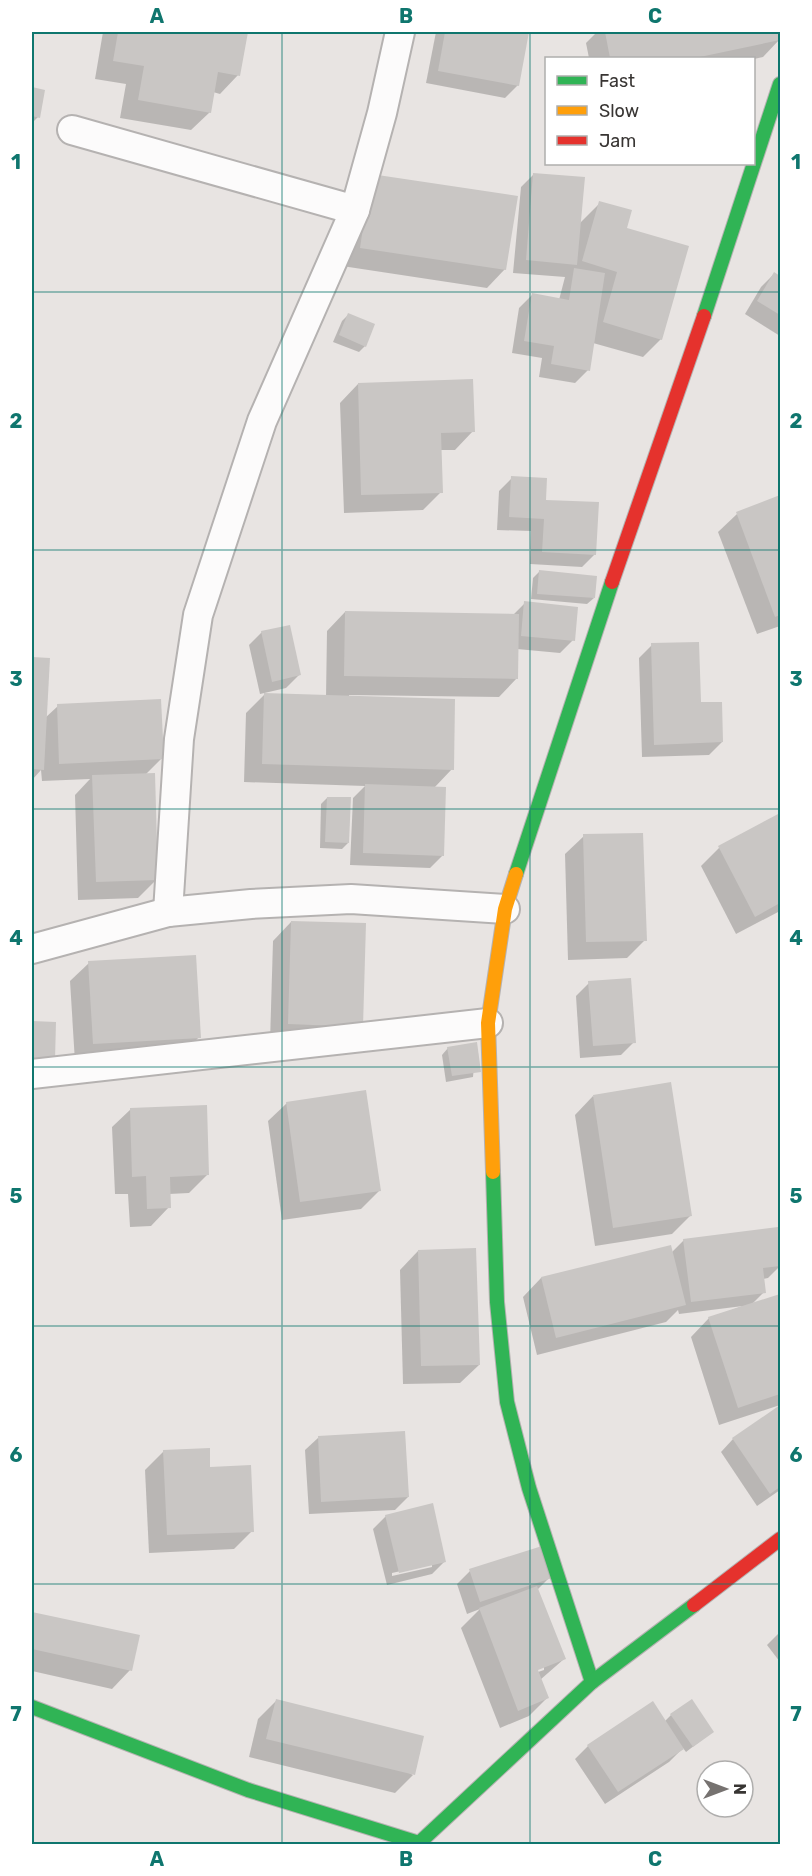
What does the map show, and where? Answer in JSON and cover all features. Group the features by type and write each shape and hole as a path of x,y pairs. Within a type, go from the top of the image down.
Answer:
{"street":[{"path":"168,912 179,739 198,615 262,421 355,210 382,112 400,32"},
{"path":"755,161 780,84"},
{"path":"72,130 355,210"},
{"path":"592,1682 529,1488 507,1402 497,1302 488,1023 505,909 594,631 681,387 754,165"},
{"path":"32,949 168,912 251,904 351,899 505,909"},
{"path":"32,1074 303,1046 488,1023"},
{"path":"32,1707 248,1790 419,1844 592,1682 780,1539"}],"building":[{"path":"118,32 248,32 240,76 218,72 211,113 138,100 144,66 113,61"},
{"path":"445,32 529,32 519,86 438,71"},
{"path":"605,32 780,32 780,40 700,57 610,57"},
{"path":"32,87 45,90 40,118 32,116"},
{"path":"533,173 585,177 577,265 526,260"},
{"path":"371,174 518,196 506,270 360,248"},
{"path":"599,201 632,210 627,228 689,246 662,340 603,322 617,272 582,261"},
{"path":"574,268 605,273 590,371 551,364 554,346 524,341 532,293 569,300"},
{"path":"774,272 780,276 780,315 757,301"},
{"path":"348,313 375,324 366,347 339,335"},
{"path":"473,379 475,432 441,433 443,493 361,495 358,383"},
{"path":"511,476 547,478 546,500 599,502 596,555 542,552 544,519 509,517"},
{"path":"780,495 780,615 775,617 736,512"},
{"path":"539,570 597,576 595,598 537,594"},
{"path":"524,601 578,607 575,641 521,636"},
{"path":"345,611 519,614 518,679 344,676"},
{"path":"290,625 301,675 272,682 261,631"},
{"path":"699,642 701,702 722,702 723,742 654,745 651,643"},
{"path":"32,657 50,658 44,770 32,769"},
{"path":"264,693 455,699 454,770 262,764"},
{"path":"161,699 164,759 59,764 57,704"},
{"path":"155,773 158,880 96,882 92,775"},
{"path":"365,784 446,787 444,856 363,853"},
{"path":"327,797 351,797 349,843 325,842"},
{"path":"780,813 780,903 755,917 718,846"},
{"path":"643,833 647,941 586,942 583,834"},
{"path":"291,921 366,923 363,1027 288,1024"},
{"path":"196,955 201,1038 93,1044 88,961"},
{"path":"631,978 636,1043 593,1046 588,981"},
{"path":"32,1021 56,1022 55,1060 32,1060"},
{"path":"477,1042 481,1072 452,1076 447,1047"},
{"path":"671,1082 692,1216 613,1228 593,1095"},
{"path":"366,1090 381,1191 300,1202 286,1102"},
{"path":"207,1105 209,1175 170,1177 171,1208 147,1209 146,1176 132,1177 130,1108"},
{"path":"778,1227 780,1266 763,1268 766,1293 691,1302 683,1239"},
{"path":"671,1245 686,1305 556,1338 541,1277"},
{"path":"476,1248 480,1365 421,1366 418,1250"},
{"path":"780,1294 780,1394 738,1408 708,1317"},
{"path":"780,1405 780,1487 770,1494 732,1438"},
{"path":"405,1431 409,1497 321,1502 318,1436"},
{"path":"210,1448 210,1467 251,1465 254,1532 167,1535 163,1450"},
{"path":"433,1503 446,1562 399,1573 385,1515"},
{"path":"542,1546 552,1578 480,1602 469,1569"},
{"path":"537,1586 566,1659 538,1670 549,1698 518,1711 479,1608"},
{"path":"32,1612 140,1635 132,1671 32,1649"},
{"path":"276,1699 424,1736 415,1775 266,1739"},
{"path":"692,1699 714,1732 693,1747 670,1714"},
{"path":"653,1701 684,1749 618,1792 587,1745"}],"traffic: fast":[{"path":"755,160 780,84"},
{"path":"704,316 753,165"},
{"path":"516,874 612,582"},
{"path":"493,1172 497,1302 507,1402 529,1488 592,1682"},
{"path":"418,1844 592,1682 694,1605"},
{"path":"32,1707 248,1790 422,1844"}],"traffic: slow":[{"path":"493,1172 488,1023 505,909 516,874"}],"traffic: jam":[{"path":"612,582 704,316"},
{"path":"694,1605 780,1539"}]}
